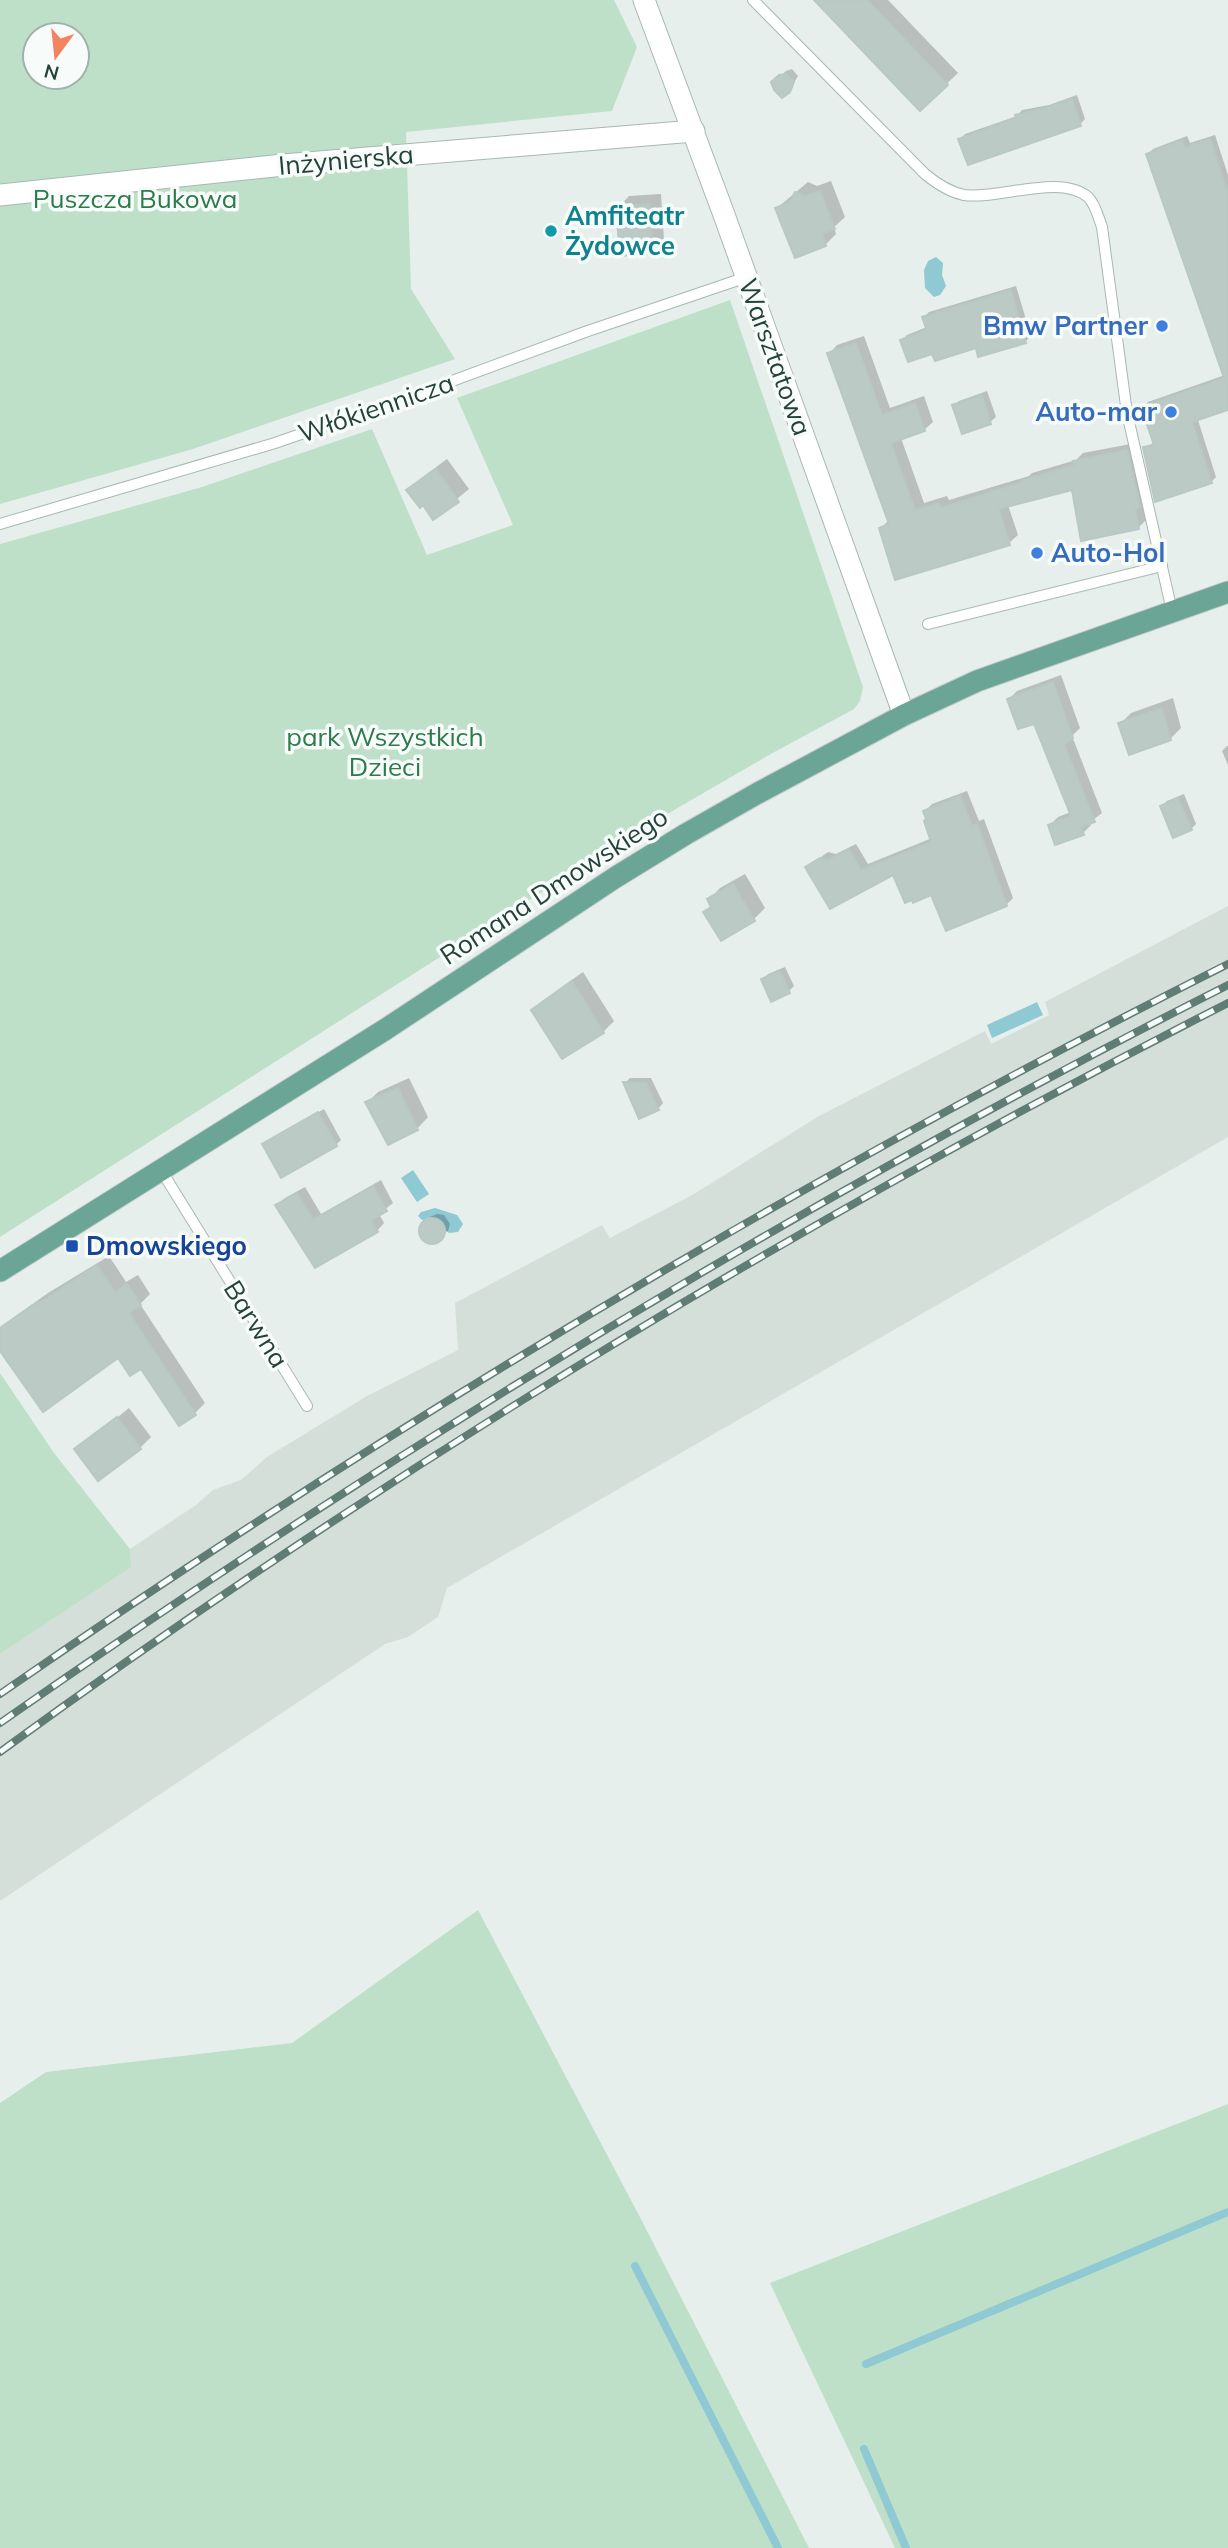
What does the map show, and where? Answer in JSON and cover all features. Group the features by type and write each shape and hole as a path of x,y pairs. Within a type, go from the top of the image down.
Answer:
{"main road":[{"name":"Romana Dmowskiego","path":"0,1271 386,1029 686,834 904,715 977,681 1228,592"}],"street":[{"name":"Warsztatowa","path":"644,0 694,131 904,715"},
{"name":"Inżynierska","path":"0,195 283,165 694,131"}],"lane":[{"path":"753,0 925,174 941,186 963,195 1056,187 1073,190 1087,197 1095,207 1102,227 1130,432 1172,611"},
{"name":"Włókiennicza","path":"0,524 275,443 747,277"},
{"path":"928,624 1162,566"},
{"name":"Barwna","path":"161,1170 307,1406"}],"shaded area":[{"path":"1228,906 1228,1137 447,1588 438,1617 408,1637 385,1644 0,1901 0,1654 130,1567 130,1549 196,1505 213,1490 241,1480 267,1457 367,1396 458,1350 455,1303 602,1225 610,1238 694,1194 819,1116 985,1031 991,1044 1049,1015 1045,1002"}],"green space":[{"name":"Puszcza Bukowa","path":"0,0 614,0 637,47 612,111 406,132 411,289 455,359 193,449 0,504"},
{"name":"park Wszystkich Dzieci","path":"730,300 863,687 860,701 854,709 638,831 0,1237 0,544 202,487 372,429 427,555 513,525 457,398"},
{"path":"0,1373 54,1453 130,1549 131,1567 0,1654"},
{"path":"478,1910 643,2223 809,2548 0,2548 0,2103 46,2072 292,2043"},
{"path":"1228,2104 1228,2548 895,2548 770,2283"}],"water":[{"path":"936,257 943,263 942,275 946,286 940,295 934,297 925,288 924,270 928,261"},
{"path":"1037,1002 1043,1015 992,1038 987,1025"},
{"path":"413,1170 429,1194 417,1202 401,1178"},
{"path":"435,1208 457,1215 463,1224 458,1232 449,1233 436,1219 422,1220 418,1216 421,1212"}],"building":[{"path":"814,0 867,0 948,85 920,111"},
{"path":"786,74 794,82 790,92 782,98 771,82 779,75"},
{"path":"1072,99 1081,126 968,165 958,139 1016,118 1015,115"},
{"path":"1210,139 1228,194 1228,410 1192,422 1212,483 1155,502 1143,447 1154,445 1141,407 1224,378 1146,154 1182,140 1185,147"},
{"path":"820,191 835,229 822,234 826,246 795,258 775,208 790,202 795,192 805,196"},
{"path":"650,204 653,253 620,256 616,207"},
{"path":"1011,290 1026,343 978,357 976,348 935,361 932,354 908,362 900,340 924,331 926,328 922,317"},
{"path":"856,343 882,415 915,403 925,431 891,443 915,510 939,503 941,508 1074,465 1073,461 1127,450 1140,507 1135,509 1139,529 1081,541 1072,490 999,509 1010,545 895,580 879,528 889,524 827,353"},
{"path":"982,395 991,424 962,434 952,405"},
{"path":"436,469 459,502 433,520 423,505 420,508 406,490"},
{"path":"1053,682 1073,738 1064,744 1095,822 1081,827 1084,835 1055,845 1048,825 1071,816 1034,724 1018,729 1007,699"},
{"path":"1162,708 1171,740 1129,755 1118,723"},
{"path":"960,796 972,826 977,824 1007,906 946,931 931,895 913,903 912,900 905,903 893,875 830,909 805,867 820,858 828,860 849,849 861,870 931,842 923,811"},
{"path":"1178,798 1192,830 1173,838 1160,806"},
{"path":"733,884 755,921 721,941 703,912 711,907 707,899"},
{"path":"780,971 790,993 771,1002 761,979"},
{"path":"572,981 604,1033 562,1059 531,1010"},
{"path":"623,1082 646,1083 659,1110 639,1119"},
{"path":"398,1088 418,1130 388,1145 365,1102"},
{"path":"318,1112 337,1146 281,1178 262,1144"},
{"path":"373,1186 387,1211 371,1220 378,1232 315,1268 275,1205 297,1193 313,1220"},
{"path":"432,1218 441,1222 445,1231 441,1240 432,1244 423,1240 419,1231 423,1222"},
{"path":"97,1265 115,1292 127,1284 141,1305 129,1313 196,1415 179,1426 141,1369 130,1376 118,1358 43,1412 0,1351 0,1328"},
{"path":"117,1417 141,1449 98,1481 74,1449"}],"waterway":[{"path":"866,2364 1228,2212"},
{"path":"635,2266 778,2548"},
{"path":"864,2449 906,2548"}],"railway":[{"path":"0,1694 297,1496 448,1400 601,1308 912,1130 1228,964"},
{"path":"0,1723 297,1523 448,1426 601,1333 755,1241 911,1153 1228,985"},
{"path":"0,1752 295,1547 446,1448 599,1353 910,1172 1228,1003"}],"place":[{"name":"Amfiteatr Żydowce","path":"551,231"},
{"name":"Bmw Partner","path":"1162,326"},
{"name":"Auto-mar","path":"1171,412"},
{"name":"Auto-Hol","path":"1037,553"},
{"name":"Dmowskiego","path":"72,1246"}]}
